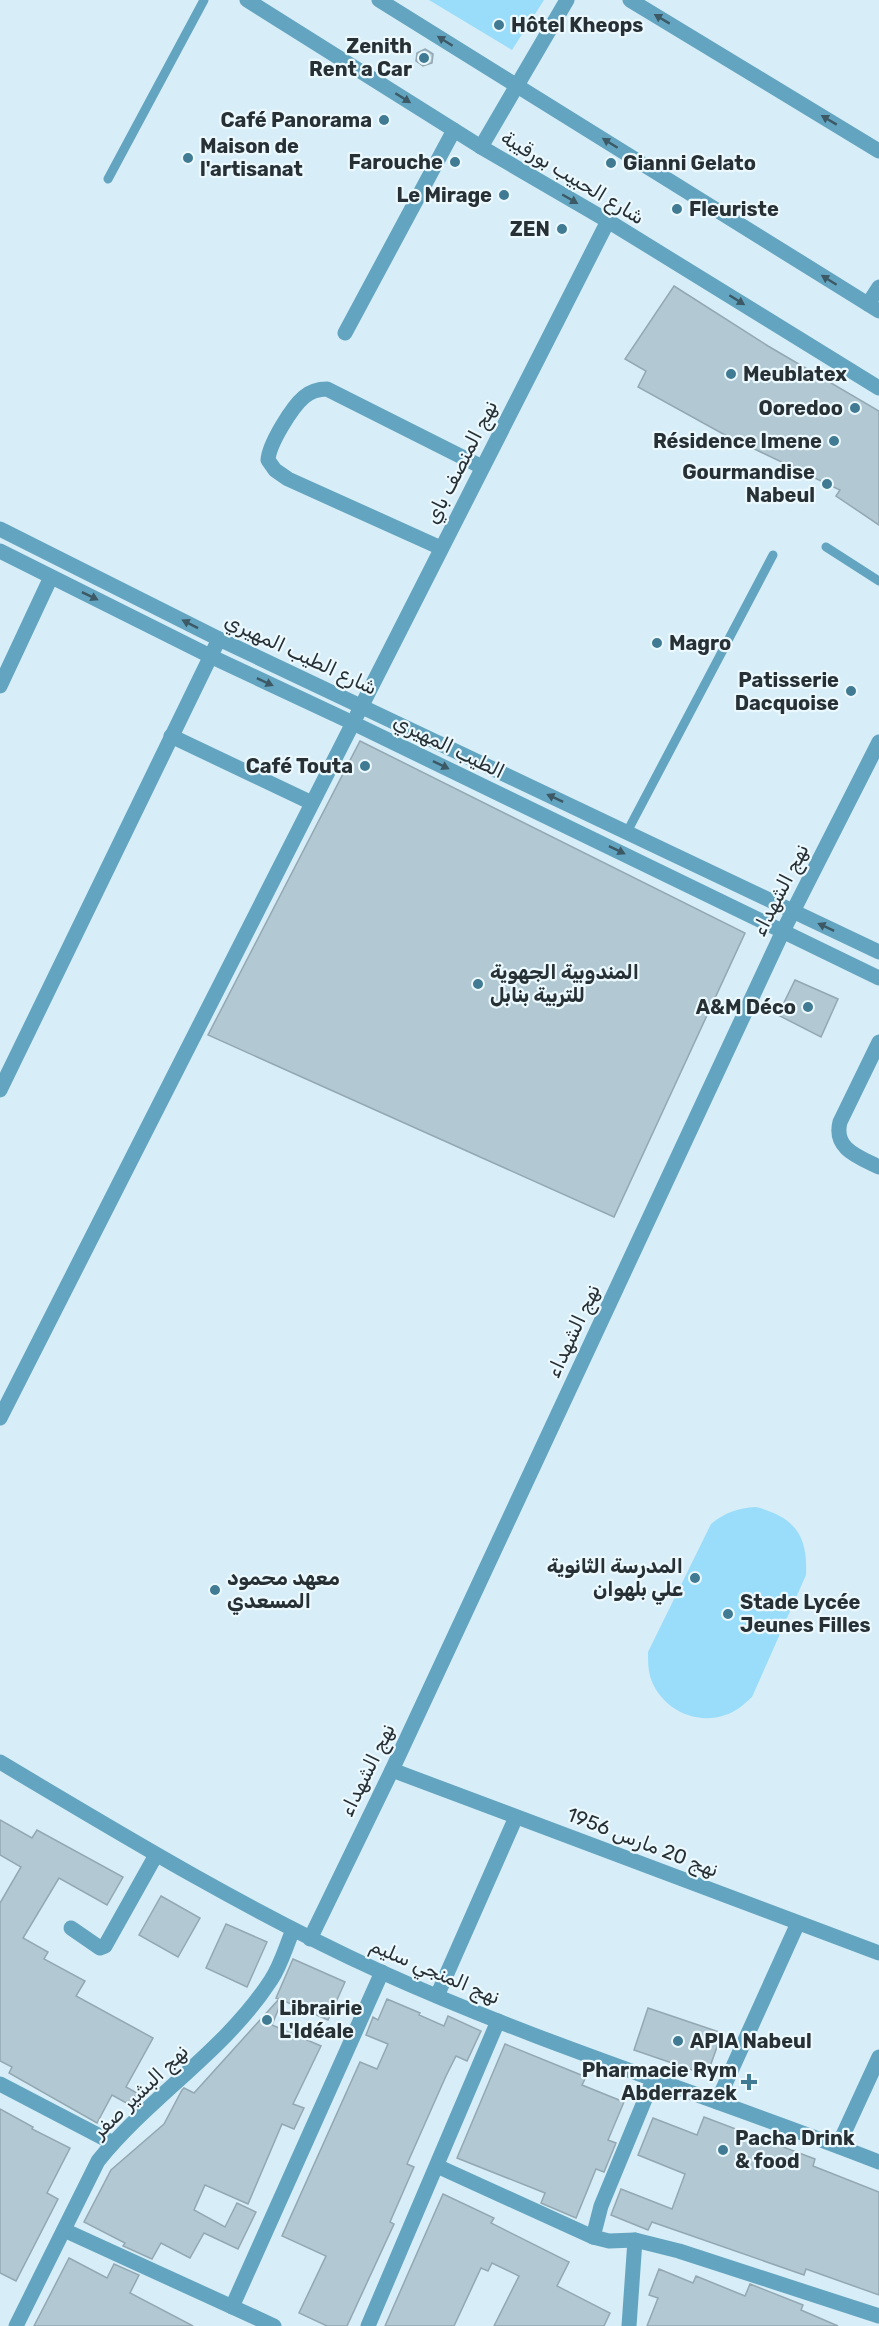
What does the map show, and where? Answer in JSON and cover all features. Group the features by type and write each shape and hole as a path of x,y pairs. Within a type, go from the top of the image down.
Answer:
{"street":[{"name":"شارع الحبيب بورقيبة","path":"247,0 481,147 608,221 879,388"},
{"path":"379,0 874,307 879,287"},
{"path":"481,147 567,0"},
{"path":"630,0 879,151"},
{"path":"345,333 454,130"},
{"name":"نهج المنصف باي","path":"0,1418 608,221"},
{"path":"441,548 288,480 275,470 268,460 268,455 281,428 298,402 318,389 327,389 482,467"},
{"name":"شارع الطيب المهيري","path":"0,529 219,639 879,952"},
{"name":"الطيب المهيري","path":"0,551 210,656 879,978"},
{"path":"0,686 51,577"},
{"path":"0,1090 219,639"},
{"path":"171,736 312,803"},
{"name":"نهج الشهداء","path":"310,1939 392,1770 783,931 879,742"},
{"path":"879,1042 837,1130 838,1138 843,1146 879,1167"},
{"name":"نهج المنجي سليم","path":"0,1762 156,1855 310,1939 382,1972 498,2021 652,2080 879,2162"},
{"name":"نهج 20 مارس 1956","path":"392,1770 879,1953"},
{"path":"437,1996 516,1817"},
{"path":"71,1928 100,1948 105,1946 156,1855"},
{"path":"717,2102 798,1923"},
{"name":"نهج البشير صفر","path":"16,2326 98,2161 113,2143 216,2047 229,2032 272,1979 293,1930"},
{"path":"232,2307 382,1972"},
{"path":"368,2326 498,2021"},
{"path":"838,2146 879,2057"},
{"path":"593,2237 601,2206 652,2080"},
{"path":"0,2084 113,2143"},
{"path":"437,2166 593,2237 609,2241 635,2240 679,2251 870,2318"},
{"path":"64,2230 274,2326"},
{"path":"629,2326 635,2240"}],"lane":[{"path":"108,179 204,0"},
{"path":"826,547 879,581"},
{"path":"627,832 773,555"}],"shaded area":[{"name":"Hôtel Kheops","path":"429,0 544,0 512,50"},
{"name":"Stade Lycée Jeunes Filles","path":"756,1507 781,1516 796,1530 805,1549 806,1575 752,1697 736,1710 725,1715 713,1718 690,1716 679,1711 661,1697 649,1673 648,1652 711,1524 732,1511"}],"building":[{"name":"Zenith Rent a Car","path":"425,49 433,54 432,63 423,66 416,61 417,53"},
{"name":"Meublatex","path":"674,286 768,346 879,411 879,525 836,496 840,490 725,435 638,387 646,371 625,359"},
{"name":"المندوبية الجهوية للتربية بنابل","path":"360,741 745,933 614,1217 208,1035"},
{"name":"A&M Déco","path":"795,980 838,999 821,1037 778,1015"},
{"path":"0,1820 32,1838 37,1830 123,1877 107,1905 59,1878 23,1938 48,1952 44,1959 85,1981 76,1996 153,2038 126,2087 137,2093 130,2105 112,2095 97,2123 9,2073 12,2067 0,2061 0,1903 21,1867 0,1855"},
{"path":"161,1896 200,1918 178,1957 139,1935"},
{"path":"226,1924 267,1942 247,1987 206,1968"},
{"path":"293,1959 345,1982 328,2020 282,2000 272,2025 321,2046 293,2104 304,2108 294,2129 282,2124 248,2204 205,2185 194,2210 225,2227 237,2203 256,2212 238,2249 204,2233 190,2258 161,2243 152,2259 123,2246 125,2243 84,2222 111,2170 164,2124 182,2090 184,2088 194,2093 279,1999 276,1998"},
{"path":"387,1999 444,2026 448,2016 481,2031 467,2061 456,2056 446,2076 407,2164 414,2167 390,2222 394,2224 347,2326 327,2326 299,2313 326,2256 282,2236 360,2062 377,2069 388,2044 366,2035 373,2017 378,2020"},
{"name":"APIA Nabeul","path":"648,2008 722,2033 707,2075 634,2050"},
{"path":"505,2044 586,2077 582,2085 624,2102 608,2140 616,2143 604,2172 596,2169 576,2218 541,2203 545,2193 457,2158"},
{"path":"0,2109 33,2127 32,2129 70,2148 47,2193 58,2199 16,2281 0,2273"},
{"path":"704,2117 815,2159 813,2166 879,2192 879,2295 806,2269 804,2275 652,2222 648,2230 611,2215 621,2189 672,2209 685,2174 638,2155 653,2118 697,2135"},
{"path":"443,2194 494,2218 491,2223 569,2262 557,2286 610,2313 604,2326 494,2326 519,2276 492,2263 488,2271 481,2268 454,2326 385,2326"},
{"path":"69,2258 107,2278 114,2264 139,2275 130,2293 193,2326 34,2326"},
{"path":"659,2269 693,2283 696,2276 745,2296 750,2284 803,2305 801,2310 838,2326 647,2326 658,2298 649,2295"}],"place":[{"name":"Hôtel Kheops","path":"499,25"},
{"name":"Zenith Rent a Car","path":"424,58"},
{"name":"Café Panorama","path":"384,120"},
{"name":"Maison de l'artisanat","path":"188,158"},
{"name":"Farouche","path":"455,162"},
{"name":"Gianni Gelato","path":"611,163"},
{"name":"Le Mirage","path":"504,195"},
{"name":"Fleuriste","path":"677,209"},
{"name":"ZEN","path":"562,229"},
{"name":"Meublatex","path":"731,374"},
{"name":"Ooredoo","path":"855,408"},
{"name":"Résidence Imene","path":"834,441"},
{"name":"Gourmandise Nabeul","path":"827,484"},
{"name":"Magro","path":"657,643"},
{"name":"Patisserie Dacquoise","path":"851,691"},
{"name":"Café Touta","path":"365,766"},
{"name":"المندوبية الجهوية للتربية بنابل","path":"478,984"},
{"name":"A&M Déco","path":"808,1007"},
{"name":"المدرسة الثانوية علي بلهوان","path":"695,1578"},
{"name":"معهد محمود المسعدي","path":"215,1590"},
{"name":"Stade Lycée Jeunes Filles","path":"728,1614"},
{"name":"Librairie L'Idéale","path":"267,2020"},
{"name":"APIA Nabeul","path":"678,2041"},
{"name":"Pharmacie Rym Abderrazek","path":"749,2082"},
{"name":"Pacha Drink & food","path":"723,2150"}]}
